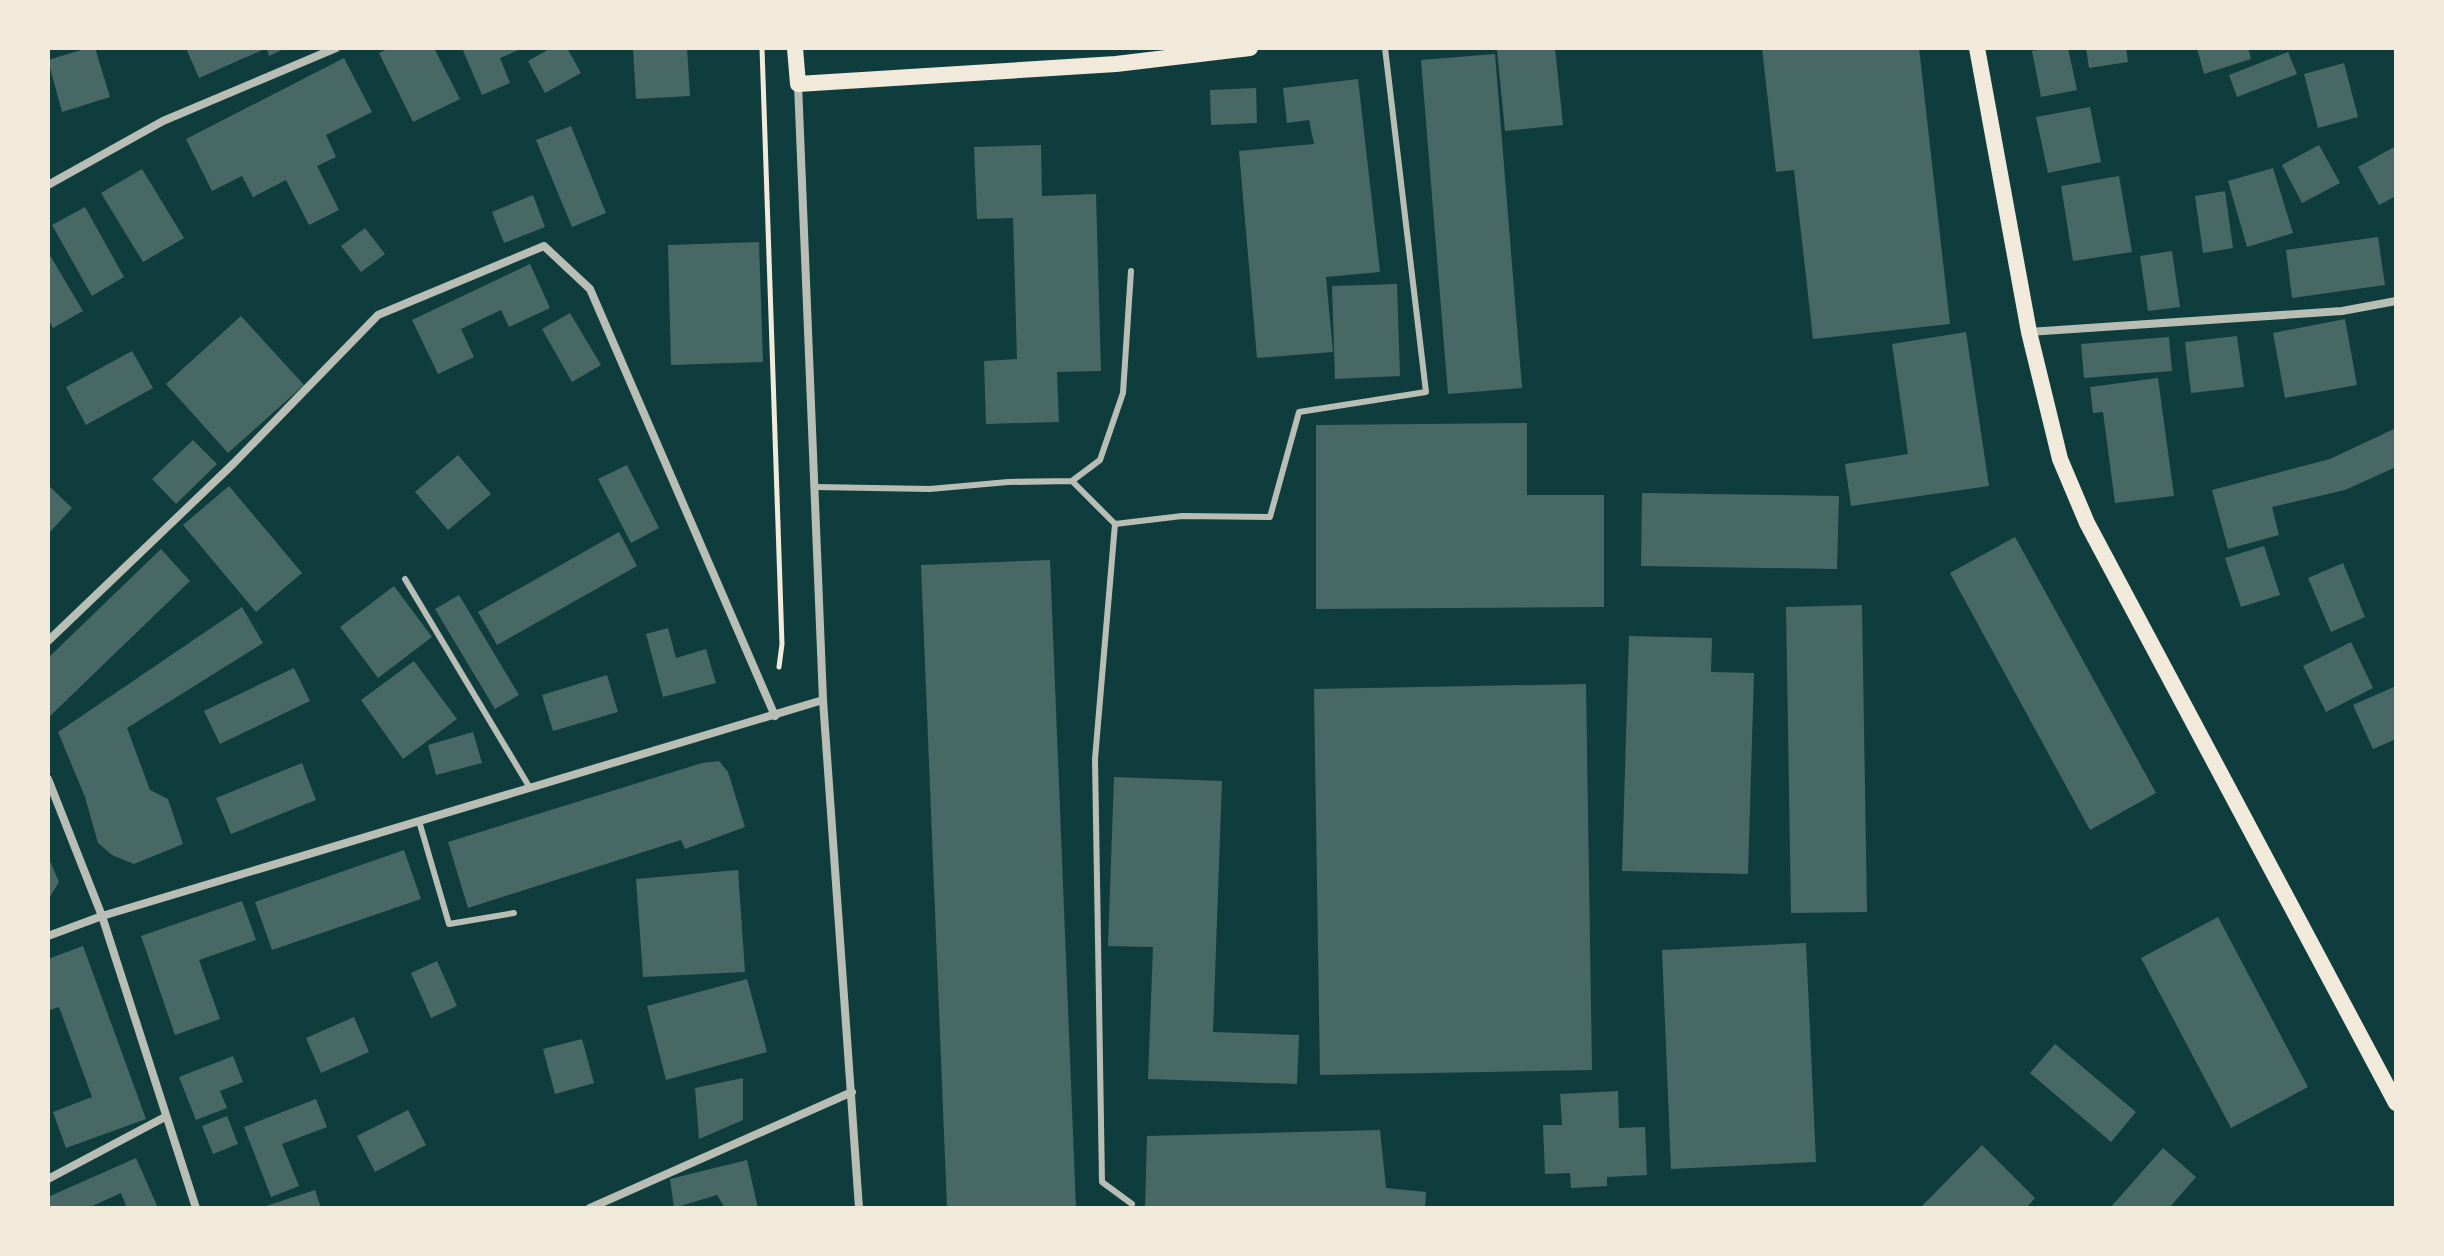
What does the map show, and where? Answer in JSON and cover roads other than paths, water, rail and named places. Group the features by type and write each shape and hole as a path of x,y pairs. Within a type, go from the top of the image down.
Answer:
{"main road":[{"path":"795,48 798,84 1116,64 1250,48"},
{"path":"1977,48 2029,332 2060,459 2087,523 2396,1103"}],"street":[{"path":"48,185 163,121 336,48"},
{"path":"798,84 823,700 859,1208"},
{"path":"48,641 234,463 378,315 544,246 590,289 775,716"},
{"path":"2029,332 2342,311 2396,301"},
{"path":"48,936 102,916 823,700"},
{"path":"48,779 102,916 196,1208"},
{"path":"590,1208 852,1092"},
{"path":"48,1179 165,1117"}],"lane":[{"path":"1115,524 1182,516 1270,517 1299,412 1426,392 1385,48"},
{"path":"815,487 930,489 1008,482 1072,481 1100,460 1123,393 1131,271"},
{"path":"1072,481 1115,524 1095,759 1102,1182 1132,1204"},
{"path":"405,579 530,788"},
{"path":"419,821 449,924 514,913"}]}
